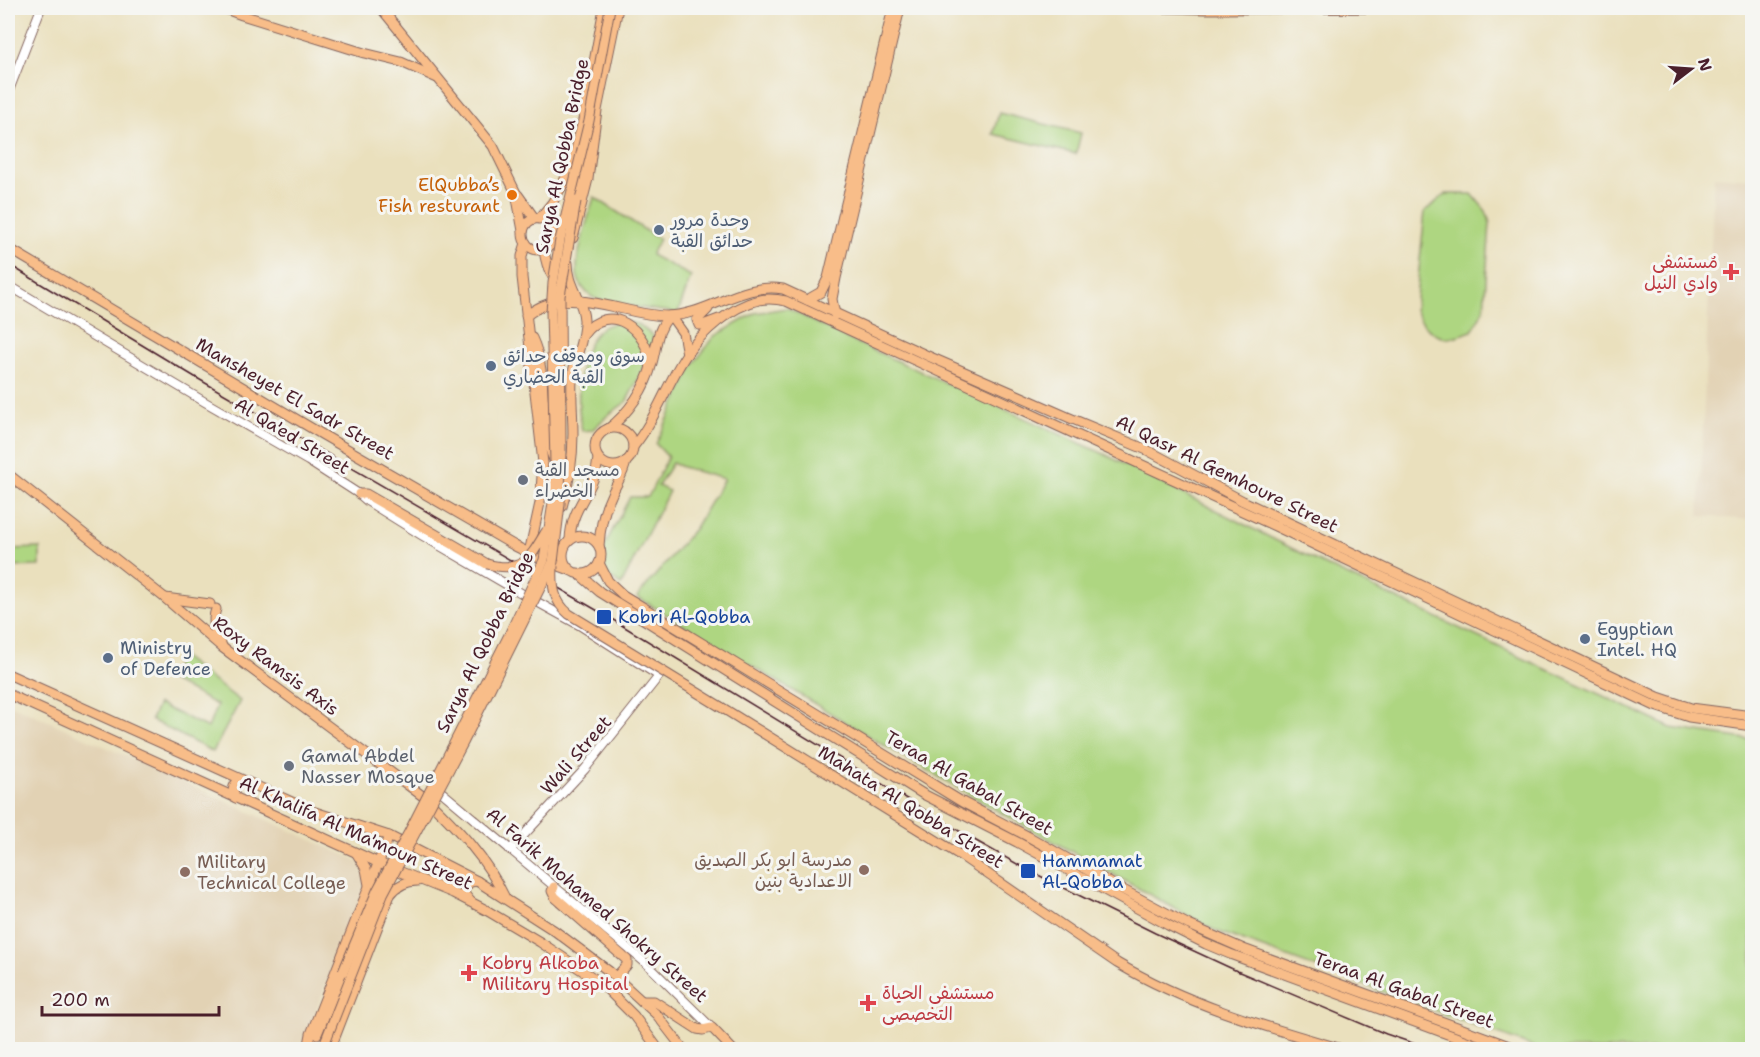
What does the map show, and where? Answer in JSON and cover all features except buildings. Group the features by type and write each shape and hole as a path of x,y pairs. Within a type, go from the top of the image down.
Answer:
{"main road":[{"path":"223,8 354,50 401,62 440,79"},
{"path":"381,8 493,146 516,193 526,243 521,270 543,463 541,492 529,553"},
{"path":"523,231 528,223 537,219 552,203 574,158 604,8"},
{"name":"Sarya Al Qobba Bridge","path":"310,1050 380,885 525,604 544,560 550,526 555,462 551,312 553,283 560,240 587,130 610,8"},
{"path":"558,517 566,494 572,459 572,380 584,318 579,300 570,282 568,262 586,189 597,110 618,8"},
{"path":"807,300 821,292 828,278 893,8"},
{"path":"835,315 831,299 900,8"},
{"path":"1162,8 1418,8"},
{"path":"401,62 409,55 411,45"},
{"name":"Sarya Al Qobba Bridge","path":"322,1050 383,894 463,742 553,562 561,450 560,296 562,272 586,159 594,141"},
{"path":"516,193 537,219 551,224 554,234 552,243 544,249 534,249 526,243"},
{"name":"Mansheyet El Sadr Street","path":"8,248 313,429 529,553 574,571"},
{"name":"Al Qasr Al Gemhoure Street","path":"544,249 547,267 556,282 564,291 579,300"},
{"name":"Al Qasr Al Gemhoure Street","path":"526,316 540,306 562,300 579,300 648,314 670,316 710,307 748,291 772,287 783,289 835,315 1164,458 1278,523"},
{"name":"Al Qasr Al Gemhoure Street","path":"633,447 650,423 687,354 707,332 740,308 757,300 772,298 786,301 1167,477 1278,523 1588,669 1670,702 1691,708 1752,716"},
{"path":"710,307 697,320 699,325 723,319"},
{"path":"608,429 628,410 649,373 656,338 661,326 670,316 683,333 687,354"},
{"path":"581,340 590,326 601,321 614,320 626,323 646,345 649,373"},
{"path":"528,332 537,351 545,427 555,462"},
{"path":"616,428 623,430 631,439 633,447 604,514 599,563 591,572 574,571 565,563 564,550 570,540 574,517 579,505 597,471 598,458 595,450 597,439 601,432 616,428"},
{"path":"1139,464 1145,459 1140,447"},
{"path":"598,458 612,465 620,465 626,461"},
{"path":"1164,458 1159,464 1167,477"},
{"name":"Roxy Ramsis Axis","path":"8,474 165,598 223,648 428,800 458,829 475,850 506,899"},
{"path":"359,494 366,494 487,564 507,567 531,558 550,526"},
{"path":"570,540 578,536 586,536 599,546"},
{"path":"533,538 541,545 564,550"},
{"name":"Mahata Al Qobba Street","path":"553,562 554,592 564,610 963,857 1117,963 1198,1004 1268,1028 1345,1050"},
{"name":"Teraa Al Gabal Street","path":"599,563 605,577 615,589 666,627 843,744 923,794 1019,838"},
{"name":"Teraa Al Gabal Street","path":"574,571 600,592 666,627 850,734 1019,838 1208,939 1416,1016 1520,1050"},
{"path":"165,598 213,607 214,624 223,648"},
{"name":"Al Qasr Al Gemhoure Street","path":"1588,669 1655,706 1672,712 1752,726"},
{"name":"Al Khalifa Al Ma'moun Street","path":"8,674 312,811 389,836 477,882 562,936 616,977 668,1027 684,1050"},
{"name":"Al Khalifa Al Ma'moun Street","path":"8,694 379,863 470,901 540,942 594,978 628,1009 659,1050"},
{"path":"843,744 850,734"},
{"path":"198,781 206,774 206,763"},
{"path":"236,798 233,792 234,787 238,781 242,780"},
{"path":"310,1050 311,1034 389,836"},
{"path":"355,852 366,869 369,888"},
{"path":"330,1050 390,895 398,886 420,881"},
{"path":"470,901 464,889 470,882 477,882"},
{"path":"554,887 552,891 555,897 627,960 627,965 616,977"},
{"path":"364,901 376,900 384,908"},
{"path":"642,1000 654,1000 697,1029 712,1028"},
{"path":"327,1009 334,1016 343,1016"},
{"name":"Teraa Al Gabal Street","path":"1416,1016 1491,1050"},
{"name":"Al Farik Mohamed Shokry Street","path":"712,1028 733,1050"}],"street":[{"path":"8,93 41,8"},
{"name":"Al Qa'ed Street","path":"8,285 308,460 367,501 433,542 560,614 659,676"},
{"name":"Wali Street","path":"510,850 585,769 659,676"},
{"name":"Al Farik Mohamed Shokry Street","path":"437,788 648,965 712,1028"}],"shaded area":[{"name":"مُستشفى وادي النيل","path":"1714,176 1752,179 1752,520 1699,516"},
{"name":"Military Technical College","path":"8,703 358,861 366,882 301,1049 8,1050"}],"green space":[{"path":"999,113 1081,133 1076,154 993,134"},
{"path":"1446,194 1472,194 1486,211 1490,223 1484,309 1472,331 1449,338 1428,329 1415,309 1425,211"},
{"path":"594,197 659,239 651,255 691,276 678,313 599,300 592,297 582,287 577,274 578,257"},
{"path":"787,308 846,338 1104,454 1321,563 1671,728 1752,740 1752,1044 1727,1040 1727,1050 1539,1049 1214,930 880,743 637,597 695,528 724,479 672,463 658,486 669,491 621,585 602,572 600,554 630,497 648,497 668,457 656,444 694,363 715,336 755,313"},
{"path":"629,322 639,325 653,336 654,349 626,402 592,430 582,431 579,391 587,348 593,337 605,326"},
{"path":"40,548 40,566 8,567 8,549"},
{"path":"181,656 240,701 213,752 151,720 158,704 208,728 217,705 168,679"}],"railway":[{"path":"8,264 195,377 605,615 969,837 1028,870 1237,971 1386,1034 1433,1050"}],"place":[{"name":"ElQubba’s Fish resturant","path":"512,195"},
{"name":"وحدة مرور حدائق القبة","path":"659,230"},
{"name":"مُستشفى وادي النيل","path":"1731,272"},
{"name":"سوق وموقف حدائق القبة الحضاري","path":"491,366"},
{"name":"مسجد القبة الخضراء","path":"523,480"},
{"name":"Kobri Al-Qobba","path":"604,617"},
{"name":"Egyptian Intel. HQ","path":"1585,639"},
{"name":"Ministry of Defence","path":"108,658"},
{"name":"Gamal Abdel Nasser Mosque","path":"289,766"},
{"name":"مدرسة ابو بكر الصديق الاعدادية بنين","path":"864,870"},
{"name":"Hammamat Al-Qobba","path":"1028,871"},
{"name":"Military Technical College","path":"185,872"},
{"name":"Kobry Alkoba Military Hospital","path":"469,973"},
{"name":"مستشفى الحياة التخصصى","path":"868,1003"}]}
